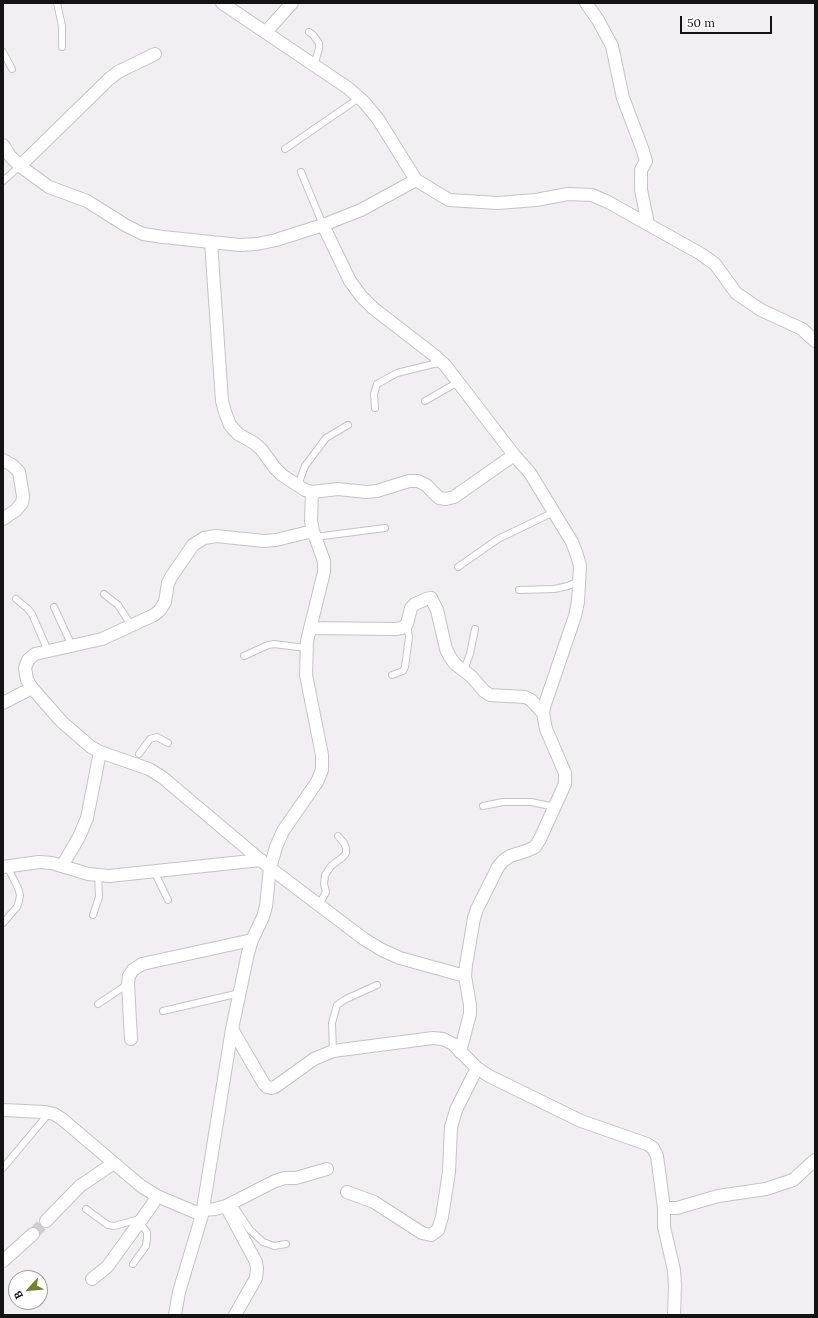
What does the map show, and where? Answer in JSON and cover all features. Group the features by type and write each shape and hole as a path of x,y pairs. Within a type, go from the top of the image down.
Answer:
{"street":[{"path":"222,3 348,88 364,102 378,119 416,180 449,200 498,203 536,200 568,194 592,195 608,202 701,254 715,264 736,293 761,310 802,329 815,341"},
{"path":"266,32 292,3"},
{"path":"586,3 598,20 612,46 623,98 646,161 641,170 641,190 648,224"},
{"path":"20,166 109,79 118,72 155,54"},
{"path":"3,145 10,156 20,166 49,187 88,201 125,225 143,234 240,245 257,244 276,240 323,225 362,210 416,180"},
{"path":"323,225 350,281 361,296 372,308 442,362 537,483 577,555 580,566 578,602 575,616 543,713 546,729 565,773 565,784 540,839 535,846 526,852 510,856 503,860 498,867 476,914 465,976 470,1004 470,1014 460,1052"},
{"path":"211,242 222,401 225,412 230,425 238,434 254,443 261,449 282,475 312,492 338,489 366,492 377,491 409,481 418,481 426,485 439,498 446,500 454,497 514,454"},
{"path":"3,460 12,465 19,472 23,496 22,503 16,510 3,519"},
{"path":"175,1315 179,1292 202,1212 232,1029 248,953 266,906 265,864 276,847 283,831 317,782 322,770 322,755 306,675 306,648 324,572 324,562 311,521 312,492"},
{"path":"314,534 264,542 216,536 204,538 193,545 171,577 168,583 164,602 160,610 154,615 94,642 35,654 28,660 25,668 27,680 32,688 62,722 91,747 100,752 136,759 162,776 265,864 364,939 382,950 400,958 465,976"},
{"path":"310,628 402,628 407,624 411,608 415,604 431,598 437,610 446,649 455,664 471,676 484,691 490,695 525,697 531,700 543,713"},
{"path":"3,703 32,688"},
{"path":"62,866 79,837 87,818 100,752"},
{"path":"5,867 39,862 62,866 98,876 265,864"},
{"path":"131,1039 128,984 129,976 133,970 142,964 252,940"},
{"path":"232,1029 264,1084 271,1088 275,1087 314,1059 333,1051 433,1038 443,1039 453,1044 476,1068 488,1076 581,1120 647,1144 653,1148 657,1156 664,1208 664,1227 674,1270 674,1315"},
{"path":"347,1192 374,1202 422,1233 431,1235 438,1230 442,1218 449,1172 451,1127 456,1110 476,1068"},
{"path":"3,1110 49,1113 62,1119 141,1186 157,1196 202,1212 229,1204 275,1181 285,1178 296,1178 327,1169"},
{"path":"664,1208 677,1208 718,1196 766,1189 793,1180 815,1160"},
{"path":"46,1221 80,1186 114,1163"},
{"path":"92,1279 106,1267 157,1196"},
{"path":"229,1204 256,1262 257,1273 256,1278 235,1315"},
{"path":"3,1261 33,1234"}],"lane":[{"path":"57,3 62,26 62,47"},
{"path":"309,32 319,43 319,49 314,65"},
{"path":"3,52 12,69"},
{"path":"285,149 359,98"},
{"path":"3,182 20,166"},
{"path":"301,172 323,225"},
{"path":"375,408 374,394 377,384 397,373 442,362"},
{"path":"425,401 458,382"},
{"path":"298,485 305,466 326,438 348,425"},
{"path":"458,567 498,538 554,512"},
{"path":"314,534 385,528"},
{"path":"519,590 554,589 568,586 579,581"},
{"path":"104,594 118,605 131,625"},
{"path":"16,599 32,614 48,651"},
{"path":"54,607 72,646"},
{"path":"392,675 403,671 405,667 409,637 407,624"},
{"path":"464,670 470,654 475,629"},
{"path":"244,656 268,645 274,644 306,648"},
{"path":"136,759 150,739 157,737 168,742"},
{"path":"483,806 503,802 531,802 555,806"},
{"path":"319,905 326,892 324,884 326,875 331,866 346,853 344,843 338,836"},
{"path":"3,923 17,907 19,901 18,888 5,867"},
{"path":"154,871 168,900"},
{"path":"93,915 99,897 98,876"},
{"path":"98,1004 128,984"},
{"path":"333,1051 332,1023 338,1005 346,999 377,985"},
{"path":"163,1011 240,993"},
{"path":"3,1168 49,1113"},
{"path":"229,1204 250,1230 263,1242 274,1246 286,1244"},
{"path":"86,1209 108,1225 114,1226 140,1220 147,1232 146,1246 133,1264"}],"tunnel":[{"path":"33,1234 46,1221"}]}
